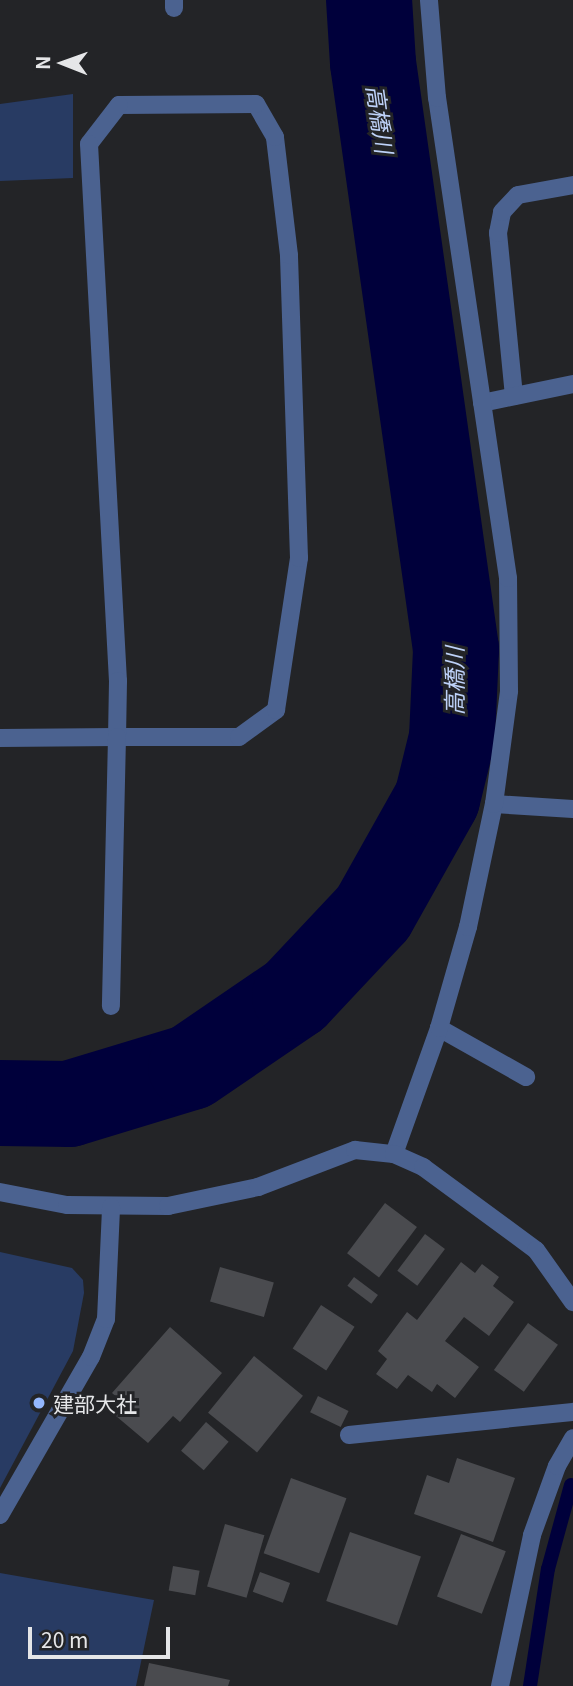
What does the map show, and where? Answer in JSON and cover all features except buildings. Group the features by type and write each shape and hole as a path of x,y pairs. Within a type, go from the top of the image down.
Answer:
{"street":[{"path":"394,1154 439,1028 468,927 494,804 509,691 508,578 437,97 429,0"},
{"path":"0,738 117,737 239,737 276,710 299,545 289,255 275,137 256,104 119,105 89,144 118,681 117,737 111,1006"},
{"path":"514,396 498,233 502,212 518,195 573,185"},
{"path":"482,403 573,384"},
{"path":"494,804 573,809"},
{"path":"439,1028 526,1077"},
{"path":"0,1192 111,1207 212,1199 355,1150 394,1154 423,1167 536,1250 572,1294"},
{"path":"0,1516 91,1357 106,1319 111,1207"},
{"path":"349,1435 573,1412"},
{"path":"500,1686 532,1535 557,1466 573,1437"}],"shaded area":[{"path":"73,94 73,178 0,181 0,104"},
{"path":"0,1252 72,1268 83,1280 84,1293 73,1351 0,1488"},
{"path":"0,1573 154,1600 136,1686 0,1686"}],"waterway":[{"name":"高橋川","path":"0,1103 69,1104 191,1067 295,996 373,913 437,799 452,738 456,649 373,63 369,0"},
{"path":"530,1686 548,1569 571,1485"}],"place":[{"name":"建部大社","path":"39,1403"}]}
